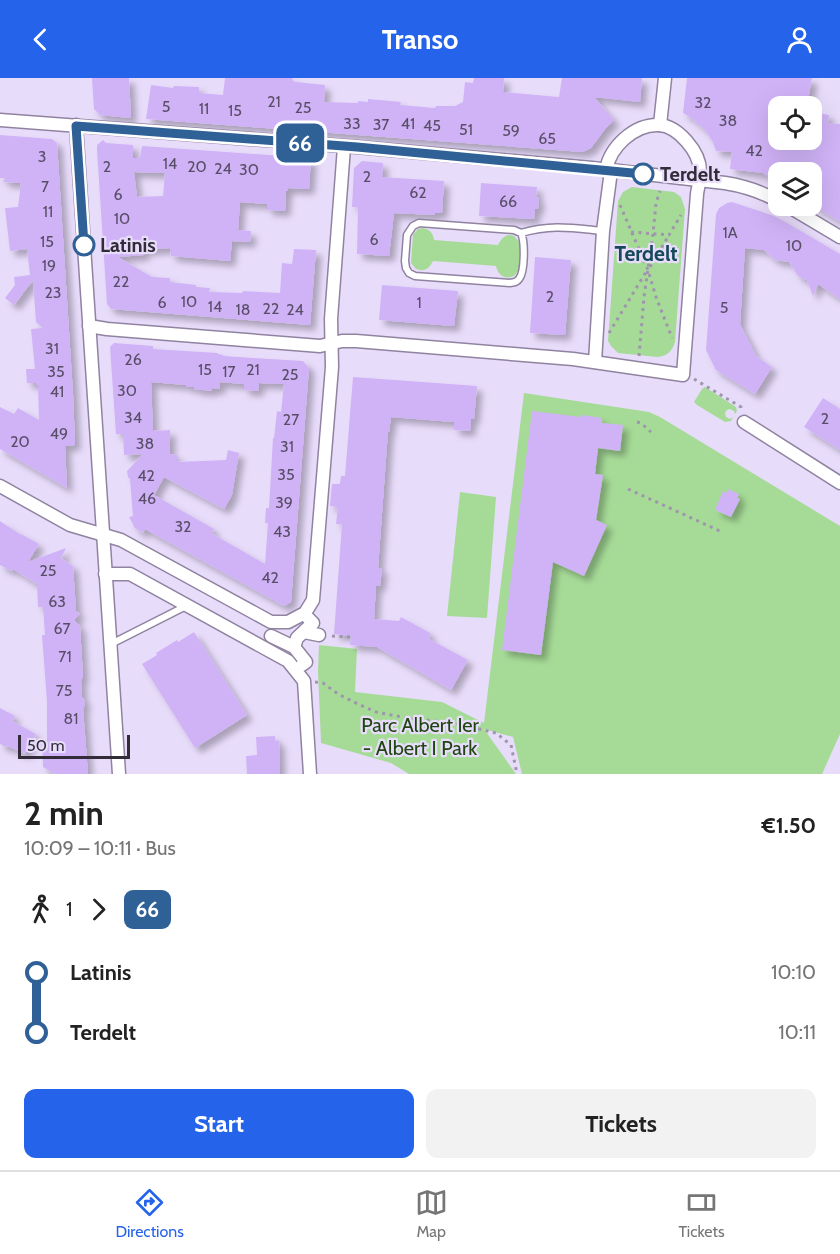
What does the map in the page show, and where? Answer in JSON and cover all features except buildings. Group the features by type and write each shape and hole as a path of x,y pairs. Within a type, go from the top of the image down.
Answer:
{"street":[{"path":"660,125 665,78"},
{"path":"0,120 608,170 741,186 768,197"},
{"path":"89,326 320,346 342,341 356,341 595,362 683,375 700,170 697,158 688,142 674,131 660,125 647,127 622,140 608,162 595,362"},
{"path":"76,126 119,774"},
{"path":"0,486 70,525 120,540 271,622 288,622 305,613 313,600 324,476 332,367 331,319 344,147"},
{"path":"805,216 840,237"},
{"path":"744,422 840,483"},
{"path":"105,574 130,574 288,662 304,681 310,774"},
{"path":"294,647 297,638 313,623 308,618"},
{"path":"261,646 271,622"},
{"path":"304,632 319,635"},
{"path":"272,636 294,647 306,662 302,665"}],"lane":[{"path":"521,233 524,239 522,270 516,282 415,276 406,268 407,234 413,226 419,223 514,230 521,233 539,228 559,227 603,231"},
{"path":"110,644 186,606"}],"path":[{"path":"639,356 644,297 656,203 660,191"},
{"path":"618,201 648,270 656,297 675,342"},
{"path":"608,334 685,209"},
{"path":"631,232 669,235"},
{"path":"683,375 697,380 741,407 744,422"},
{"path":"637,422 651,432"},
{"path":"628,489 722,532"},
{"path":"340,636 351,637"},
{"path":"304,681 323,683 338,694 376,712 454,723 496,733 511,745 517,774"}],"green space":[{"path":"632,187 674,192 681,197 685,209 675,342 664,356 618,353 608,341 618,201 623,192"},
{"path":"422,228 431,232 434,240 498,245 504,237 514,236 521,244 519,270 514,276 504,277 498,272 496,266 433,261 426,269 416,269 411,263 413,235"},
{"path":"705,387 736,407 735,414 730,409 725,413 730,419 733,417 731,421 725,422 694,402"},
{"name":"Parc Albert Ier - Albert I Park","path":"524,393 649,412 840,526 840,734 822,774 522,774 513,737 484,729 516,774 409,774 391,763 321,743 319,645 357,649 355,692 442,702 484,723"},
{"path":"460,492 496,497 487,618 447,616"}],"bus line":[{"name":"66","path":"84,245 76,126 357,147 643,174"}],"place":[{"name":"Terdelt","path":"643,174"},
{"name":"Latinis","path":"84,245"}],"district":[{"name":"Terdelt","path":"646,254"}]}
